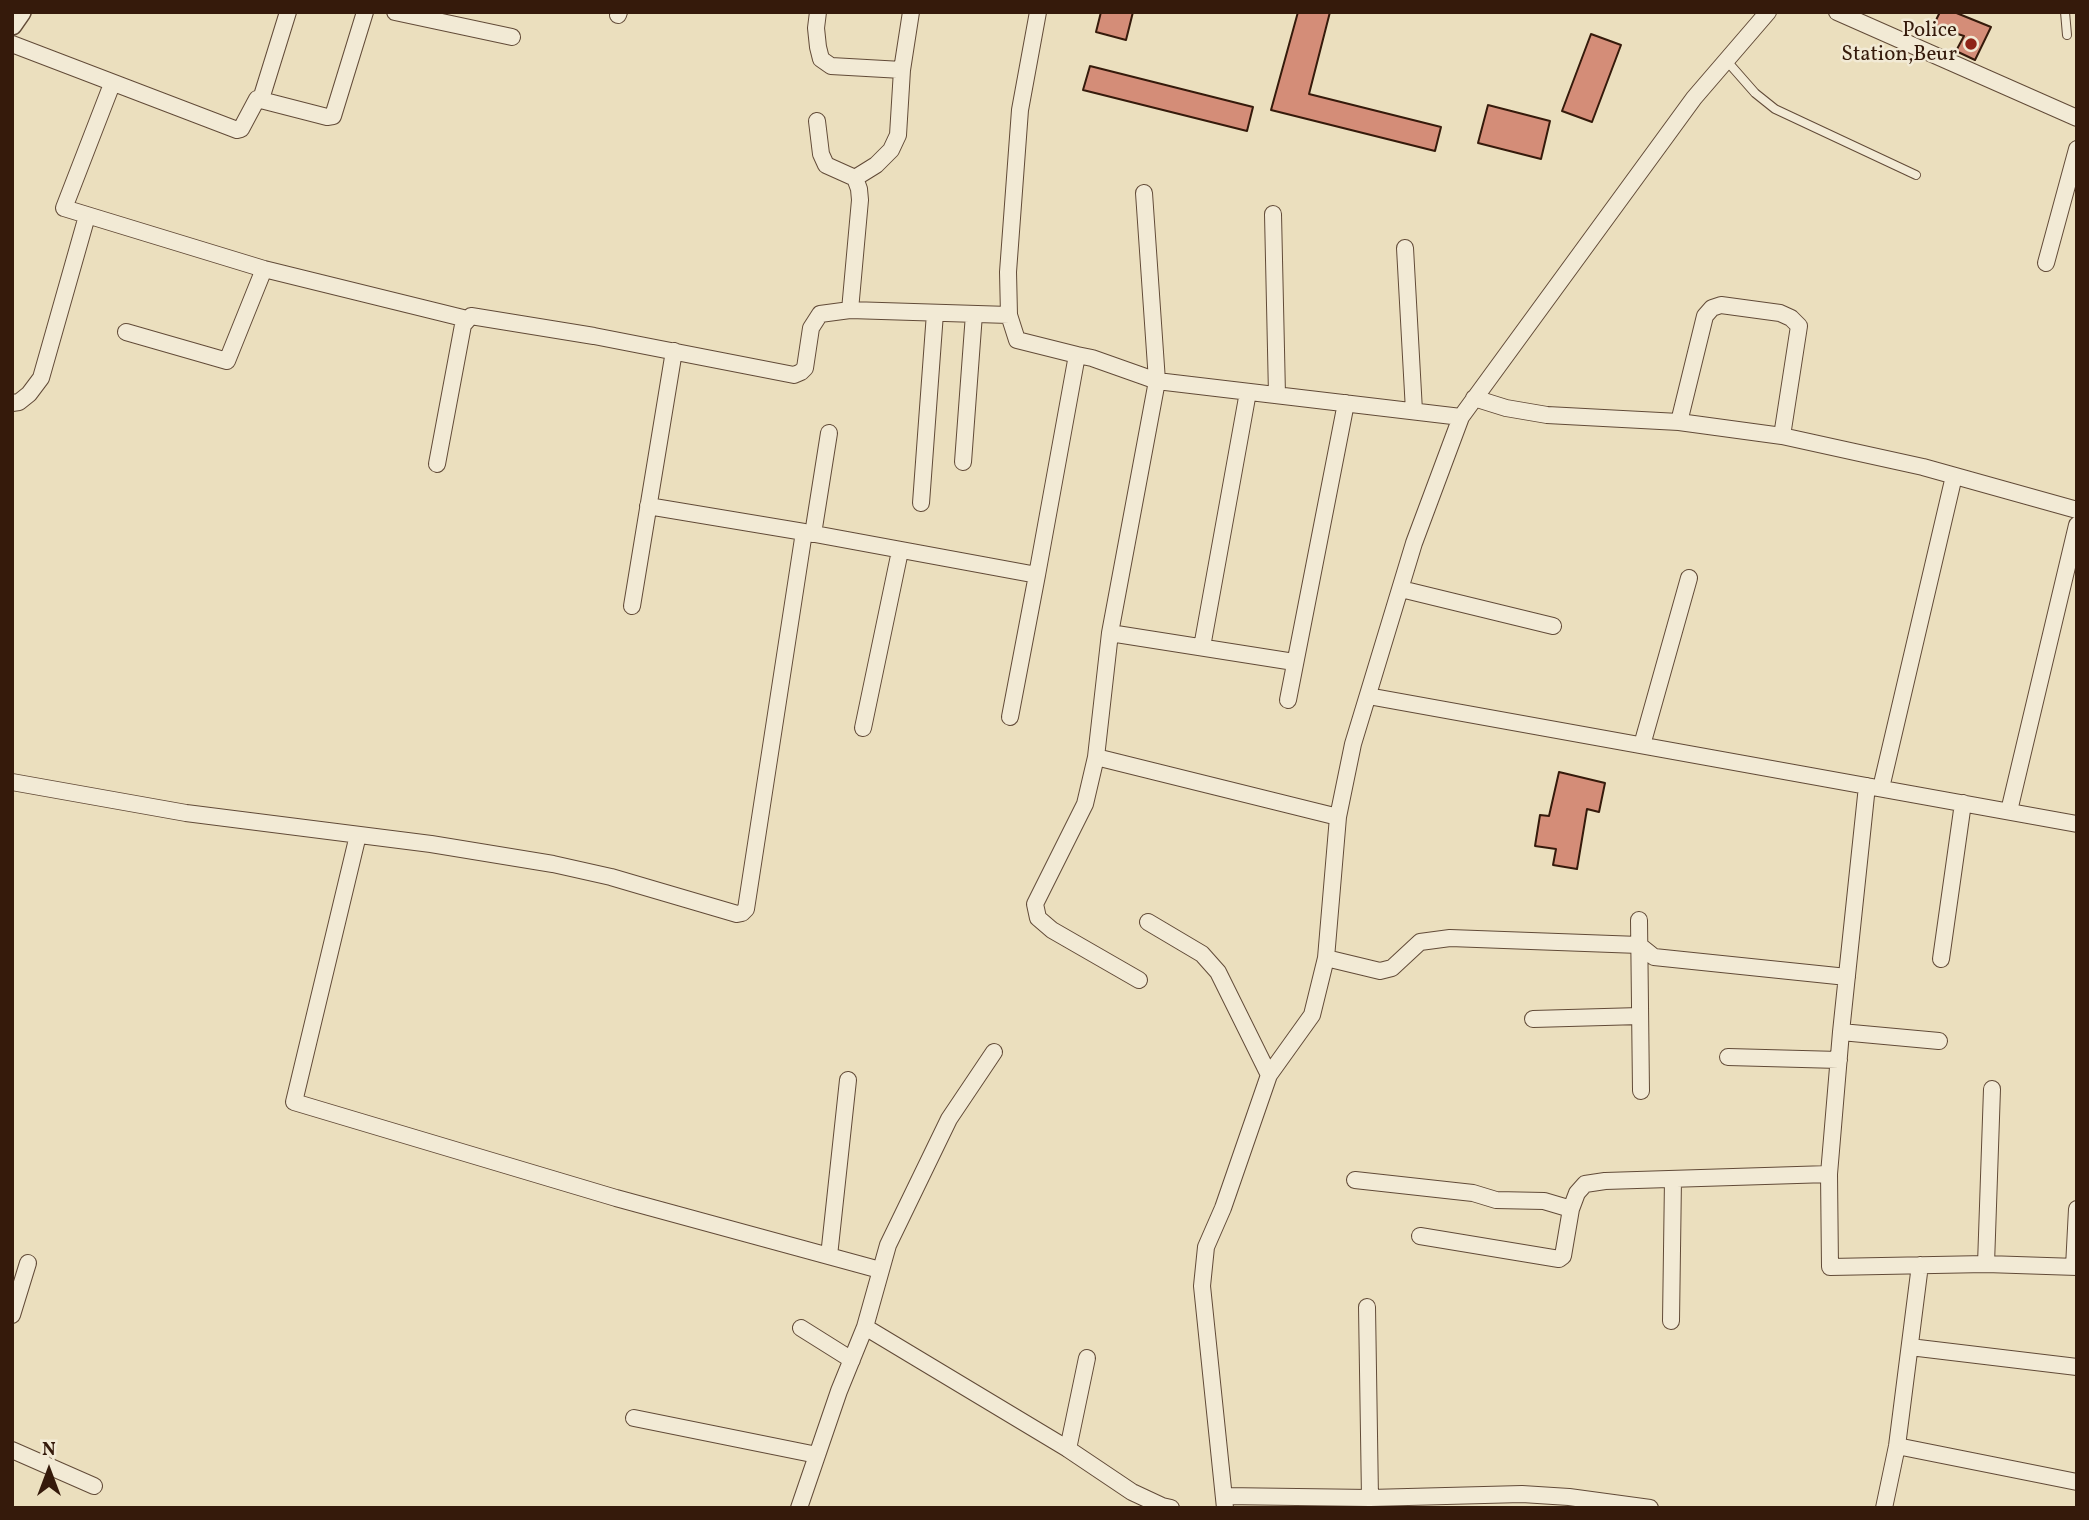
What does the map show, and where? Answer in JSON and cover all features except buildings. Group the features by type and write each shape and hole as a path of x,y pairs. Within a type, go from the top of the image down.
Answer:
{"street":[{"path":"12,25 21,12"},
{"path":"261,99 288,12"},
{"path":"12,44 230,129 241,129 257,99 327,117 333,116 365,12"},
{"path":"395,12 512,37"},
{"path":"818,12 818,47 821,59 831,66 902,70"},
{"path":"855,177 876,165 891,150 898,135 902,70 911,12"},
{"path":"1038,12 1020,110 1008,272 1009,315 1017,340 1092,358 1157,381 1461,417"},
{"path":"1650,1508 1569,1497 1522,1494 1225,1502 1202,1286 1206,1247 1223,1208 1269,1075 1312,1015 1326,958 1338,817 1353,744 1414,543 1461,417 1652,153 1768,12"},
{"path":"1837,12 2077,118"},
{"path":"113,83 64,208 264,268 467,318 477,315 794,374 805,368 811,328 820,314 850,310 1009,315"},
{"path":"817,121 821,154 826,164 855,177"},
{"path":"2046,263 2077,149"},
{"path":"850,310 860,200 855,177"},
{"path":"1139,980 1052,930 1038,918 1035,904 1085,804 1096,757 1110,633 1157,381 1144,193"},
{"path":"1273,214 1278,395"},
{"path":"12,402 19,402 29,394 41,378 87,216"},
{"path":"1405,248 1414,411"},
{"path":"126,332 226,362 264,268"},
{"path":"1679,422 1705,316 1712,308 1721,305 1780,313 1799,326 1782,436"},
{"path":"922,503 935,313"},
{"path":"963,462 974,314"},
{"path":"436,464 463,325 467,318"},
{"path":"632,606 674,351"},
{"path":"1010,717 1077,355"},
{"path":"1202,647 1248,392"},
{"path":"1475,398 1506,408 1547,415 1679,422 1782,436 1923,467 2077,510"},
{"path":"1288,700 1346,403"},
{"path":"12,782 186,813 467,849 554,864 611,877 737,914 742,913 746,909 808,533 829,433"},
{"path":"1954,476 1874,787 1841,1031 1829,1174 1830,1267 1986,1264 2076,1267 2077,1209"},
{"path":"648,506 1037,575"},
{"path":"2009,811 2077,525"},
{"path":"863,728 900,551"},
{"path":"1642,745 1689,578"},
{"path":"1401,589 1553,626"},
{"path":"1110,633 1294,662"},
{"path":"1368,696 2077,824"},
{"path":"1096,757 1338,817"},
{"path":"1941,959 1963,803"},
{"path":"358,835 294,1102 603,1194 880,1270"},
{"path":"1639,920 1641,1091"},
{"path":"1148,922 1202,954 1218,972 1269,1075"},
{"path":"1326,958 1380,971 1392,968 1420,942 1450,937 1640,945 1654,957 1847,977"},
{"path":"1534,1018 1640,1016"},
{"path":"1841,1031 1939,1041"},
{"path":"799,1508 865,1327 888,1245 949,1119 994,1052"},
{"path":"1728,1057 1839,1060"},
{"path":"829,1256 848,1080"},
{"path":"1986,1264 1992,1089"},
{"path":"1420,1236 1559,1259 1563,1256 1571,1209 1577,1193 1585,1184 1673,1178 1829,1174"},
{"path":"1671,1321 1673,1178"},
{"path":"1355,1180 1473,1193 1496,1200 1544,1201 1571,1209"},
{"path":"12,1315 28,1263"},
{"path":"1887,1507 1920,1265"},
{"path":"1367,1307 1370,1498"},
{"path":"865,1327 1068,1449 1132,1492 1171,1508"},
{"path":"801,1328 852,1360"},
{"path":"1910,1347 2077,1367"},
{"path":"1068,1449 1087,1358"},
{"path":"634,1418 817,1455"},
{"path":"1897,1446 2077,1482"},
{"path":"12,1450 94,1486"}],"lane":[{"path":"2065,12 2067,35"},
{"path":"1726,60 1755,93 1775,109 1916,175"}],"place":[{"name":"Police Station,Beur","path":"1971,44"}]}
